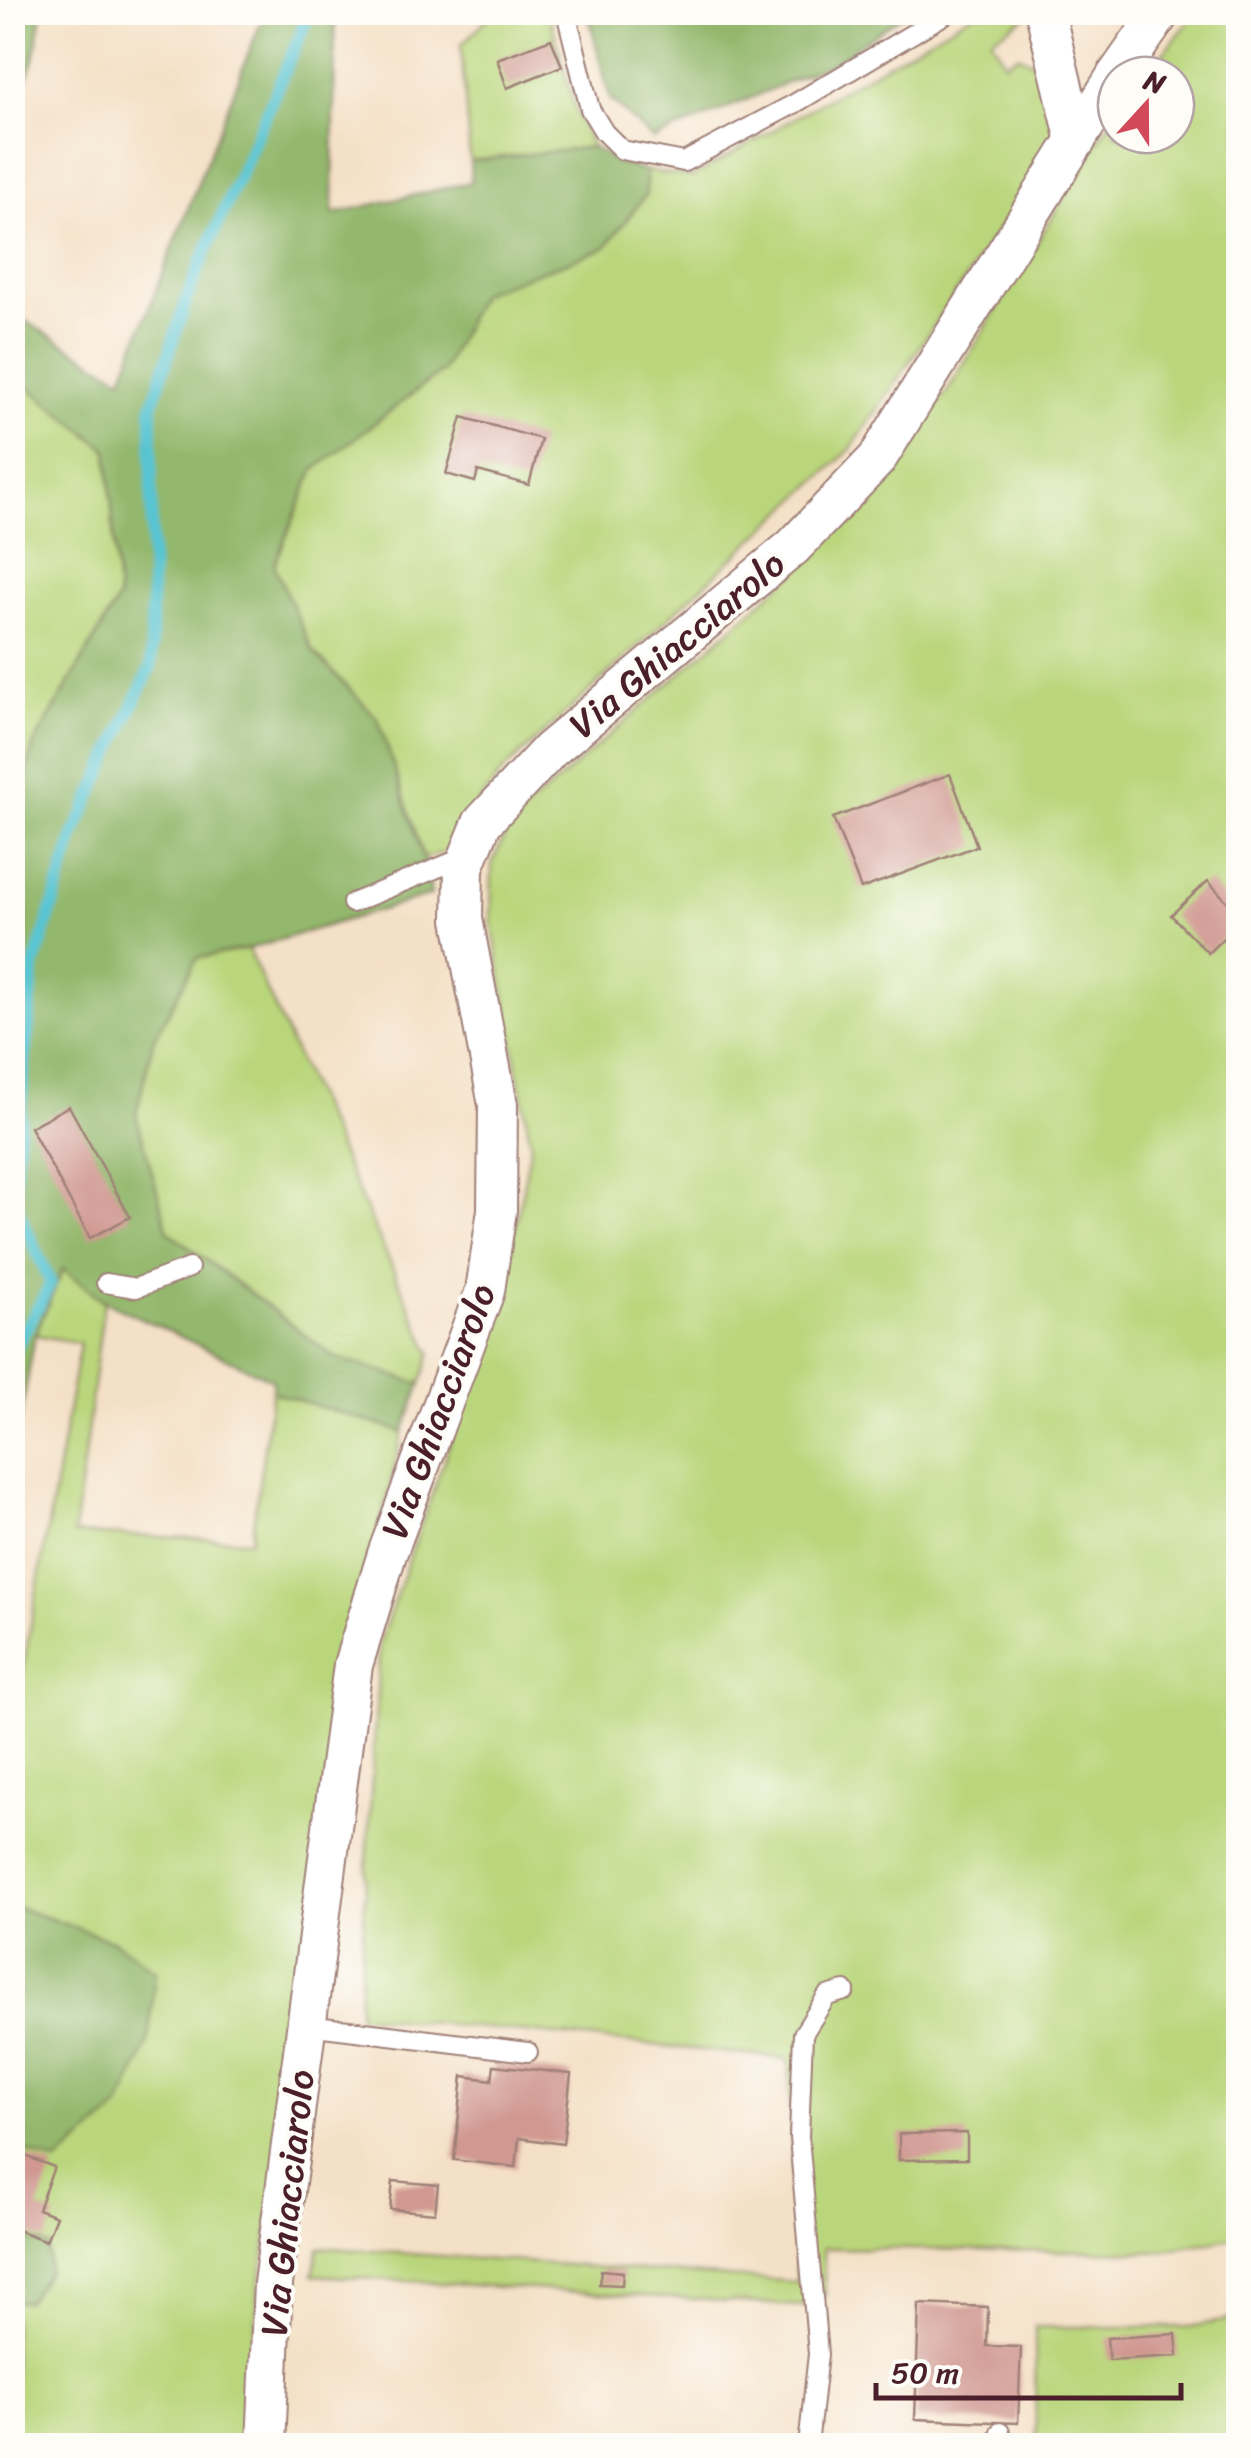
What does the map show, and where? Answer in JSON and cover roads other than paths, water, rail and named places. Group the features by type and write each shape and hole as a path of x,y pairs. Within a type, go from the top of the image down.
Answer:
{"street":[{"name":"Via Ghiacciarolo","path":"1131,55 1161,12"},
{"path":"1056,23 1076,141"},
{"name":"Via Ghiacciarolo","path":"266,2446 273,2284 353,1665 387,1554 485,1291 495,1226 498,1105 463,919 464,867 482,823 550,750 794,547 878,459 1096,108"}],"lane":[{"path":"566,12 590,109 604,132 622,150 684,162 794,104 949,12"},
{"path":"352,903 469,855"},
{"path":"106,1283 136,1288 189,1268"},
{"path":"808,2446 818,2354 800,2138 803,2034 827,1996 845,1991"},
{"path":"306,2025 528,2052"}],"waterway":[{"path":"12,1354 51,1283 17,1208 14,1180 34,968 75,833 151,666 152,406 190,289 310,12"}]}
